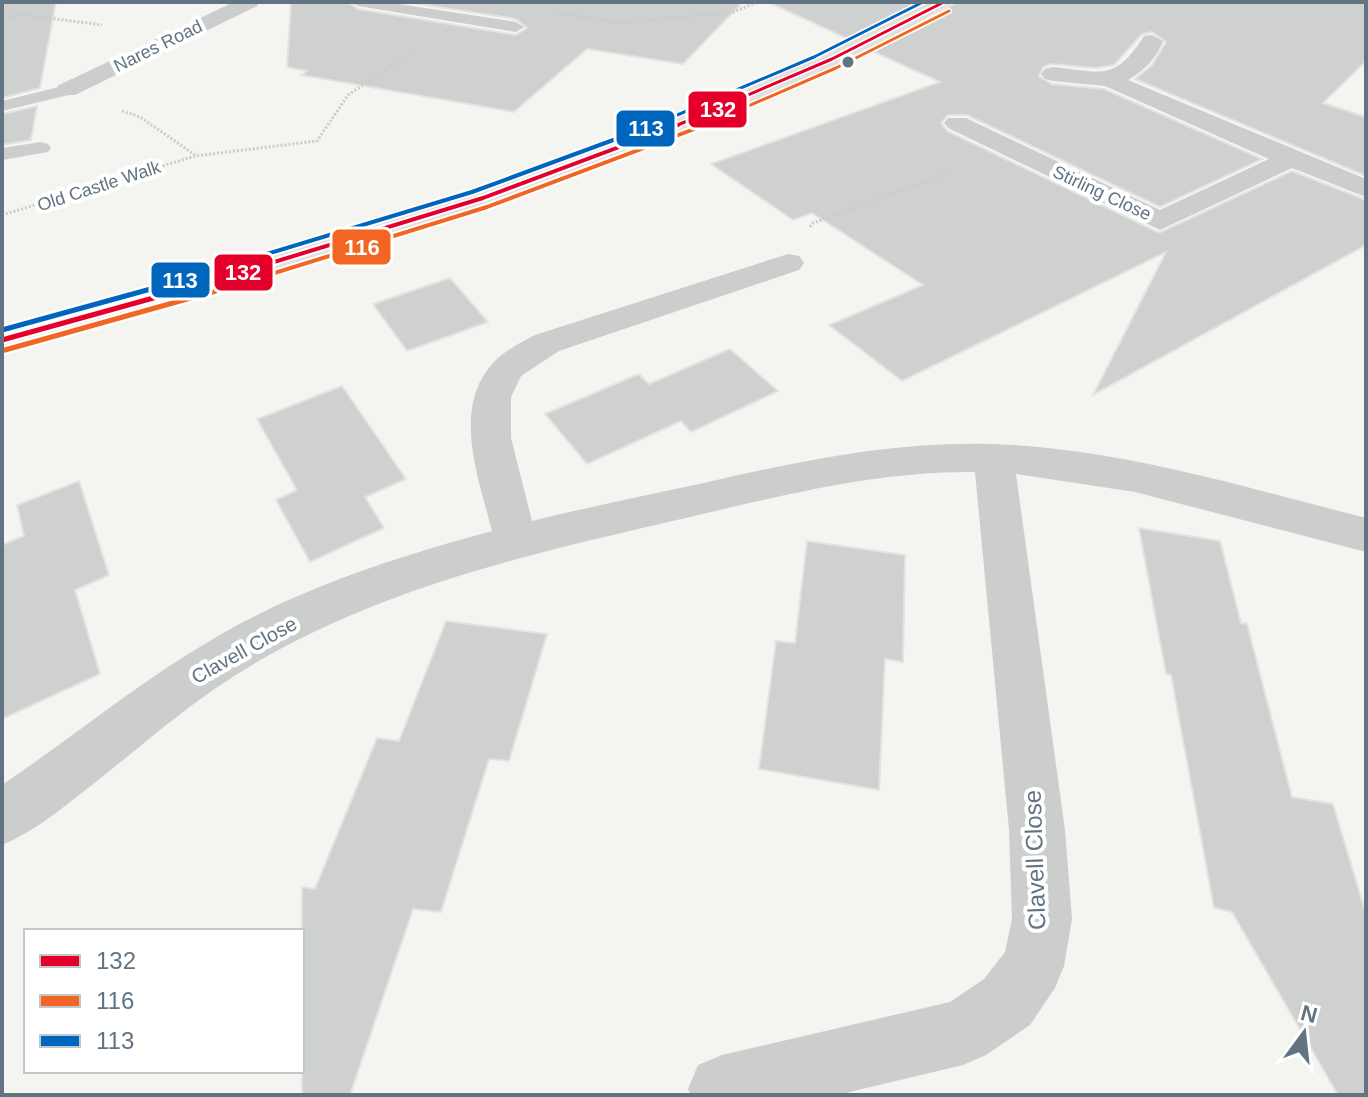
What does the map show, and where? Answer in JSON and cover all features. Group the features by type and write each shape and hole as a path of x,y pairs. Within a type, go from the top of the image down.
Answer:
{"street":[{"name":"Nares Road","path":"67,90 250,2"},
{"path":"2,340 412,222 565,171 771,90 944,2"},
{"path":"1110,80 1141,62 1148,54 1152,41"},
{"path":"1053,74 1110,80 1366,189"},
{"name":"Stirling Close","path":"957,123 1160,221 1290,159"},
{"path":"517,542 488,423 490,401 500,378 518,360 547,343 788,263"},
{"name":"Clavell Close","path":"722,1089 963,1032 1007,1002 1033,966 1042,919 1037,830 994,458"},
{"name":"Clavell Close","path":"2,817 156,702 236,650 318,610 405,576 517,542 858,464 994,458 1111,473 1366,535"}],"lane":[{"path":"358,2 516,27"},
{"path":"429,13 446,2"},
{"path":"2,106 67,90"},
{"path":"2,154 41,148"}],"path":[{"path":"516,27 544,11 620,23 733,12 758,2"},
{"path":"2,12 178,37"},
{"path":"2,22 25,13"},
{"name":"Old Castle Walk","path":"2,215 195,156 317,141 348,95 464,18"},
{"name":"Old Castle Walk","path":"67,90 140,117 195,156"},
{"path":"788,263 813,223 1010,149"}],"building":[{"path":"2,2 56,2 40,88 2,98"},
{"path":"291,2 348,2 358,9 516,35 527,28 516,19 406,2 743,2 683,64 587,49 514,112 301,75 307,71 287,67"},
{"path":"768,2 922,2 848,39"},
{"path":"957,2 1366,2 1366,61 1323,103 1366,117 1366,176 1135,79 1152,65 1166,42 1152,32 1142,34 1114,65 1095,68 1052,64 1043,67 1039,76 1052,84 1104,89 1262,159 1160,207 967,115 948,115 941,123 947,131 1159,233 1292,171 1366,200 1366,245 1093,395 1166,252 902,381 829,325 923,285 812,213 793,220 711,164 940,82 874,52"},
{"path":"37,106 31,140 2,145 2,114"},
{"path":"450,278 488,322 407,351 373,304"},
{"path":"730,349 778,391 691,432 681,421 587,464 545,414 639,374 649,384"},
{"path":"342,386 406,479 365,497 384,528 310,562 276,500 297,490 257,419"},
{"path":"79,481 109,575 75,590 100,674 2,719 2,545 24,536 17,505"},
{"path":"1139,528 1220,541 1241,623 1247,624 1292,797 1333,804 1366,914 1366,1095 1338,1095 1232,912 1214,908 1171,675 1166,674"},
{"path":"807,541 905,555 903,662 885,659 879,790 759,769 776,641 795,643"},
{"path":"446,621 547,634 509,761 489,759 441,912 413,909 350,1095 302,1095 302,887 315,889 377,738 399,741"}],"transit line":[{"name":"113","path":"2,330 355,229 588,151 814,57 923,2"},
{"name":"132","path":"2,340 364,236 601,156 717,110 832,59 944,2"},
{"name":"116","path":"5,350 247,282 487,207 605,165 721,119 836,68 949,11"}]}
